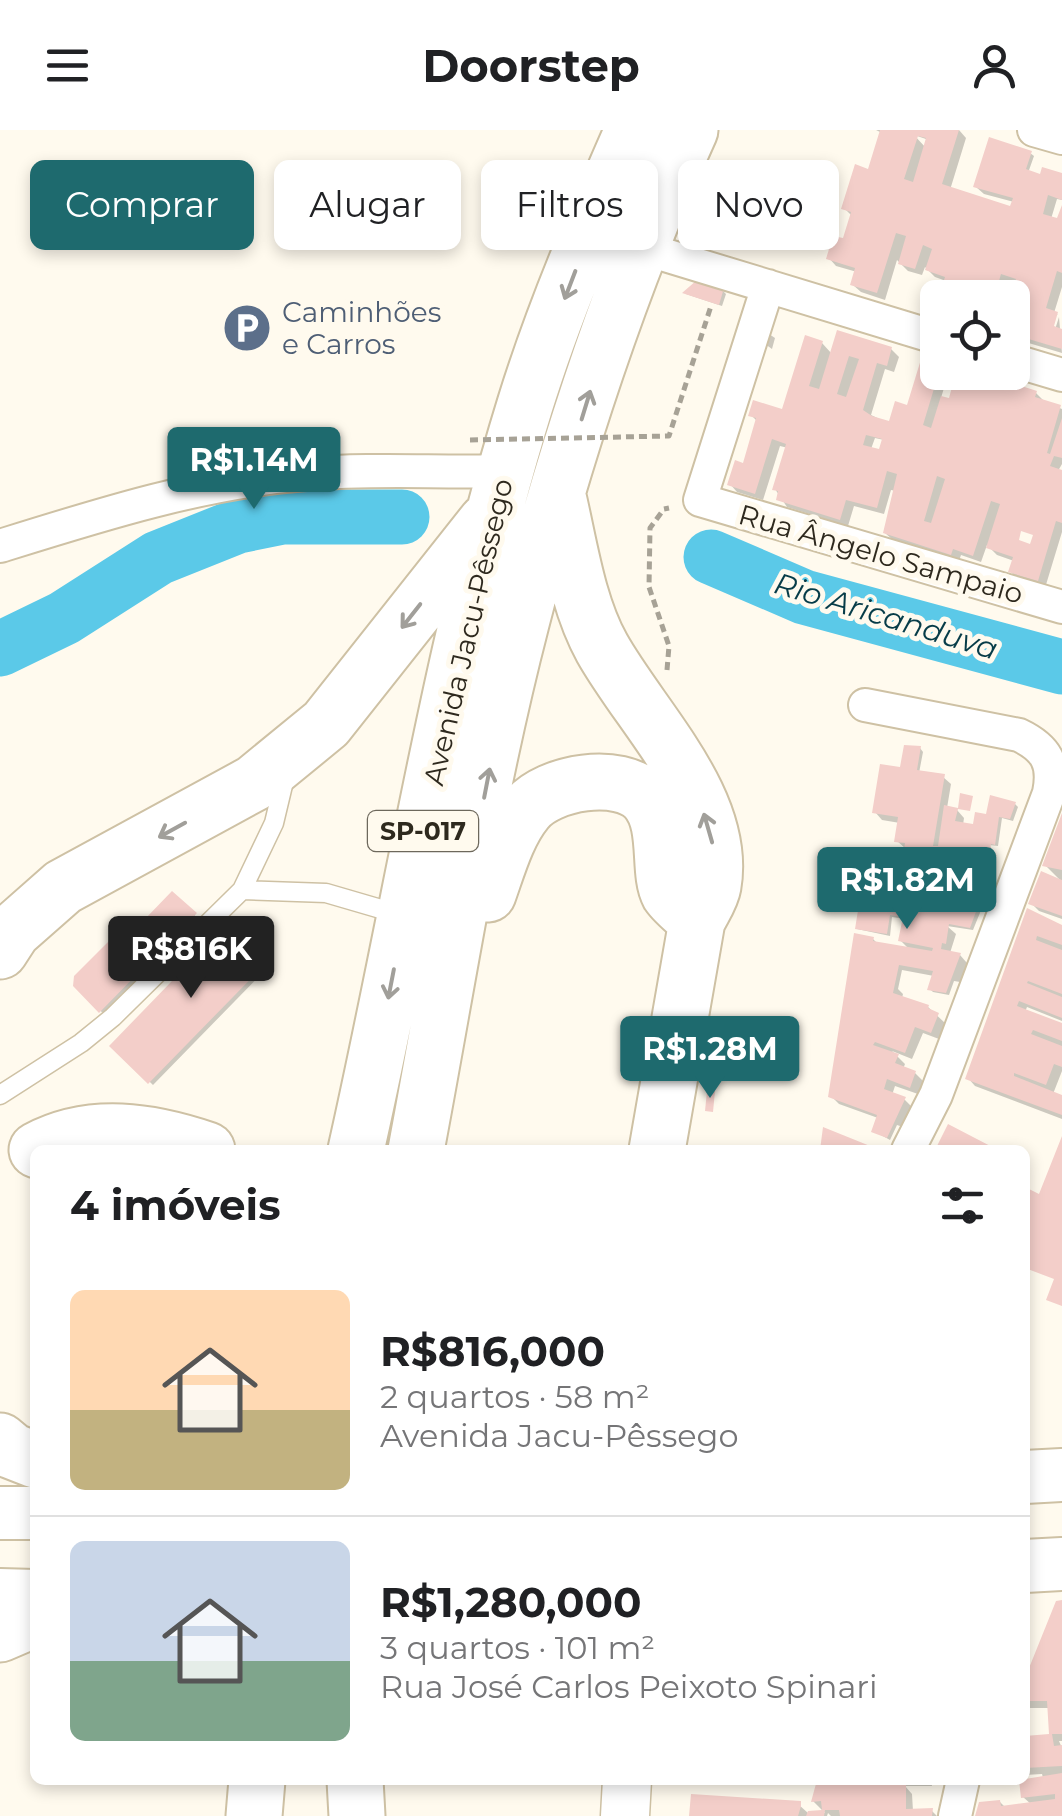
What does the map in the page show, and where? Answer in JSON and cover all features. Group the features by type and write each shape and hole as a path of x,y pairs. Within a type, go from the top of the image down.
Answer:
{"highway":[{"name":"Avenida Jacu-Pêssego","path":"357,1145 490,475 533,383 595,217 633,130"},
{"name":"Avenida Jacu-Pêssego","path":"658,209 690,130"},
{"name":"Avenida Jacu-Pêssego","path":"417,1145 521,622 595,373 641,250"},
{"path":"0,952 13,932 64,888 254,784 326,724 490,475"},
{"path":"558,498 582,595 600,646 662,738 708,822 715,859 712,890 696,921 658,1145"},
{"path":"454,947 479,919 505,846 527,807 556,790 588,782 618,784 646,798 661,830 668,892 696,921"},
{"path":"46,1145 57,1139 109,1130 165,1136 191,1145"},
{"path":"0,1174 30,1154"},
{"path":"0,1441 30,1458"},
{"path":"0,1634 30,1621"},
{"path":"254,1816 257,1785"},
{"path":"287,1785 289,1816"},
{"path":"355,1785 357,1816"}],"main road":[{"path":"1030,1477 1062,1475"},
{"path":"0,1514 30,1513"},
{"path":"1030,1566 1062,1564"},
{"path":"0,1595 30,1596"},
{"path":"625,1816 627,1785"},
{"path":"658,1785 658,1816"}],"street":[{"path":"1034,130 1062,138"},
{"path":"649,250 920,332"},
{"name":"Rua Ângelo Sampaio","path":"768,286 700,500 1062,607"},
{"path":"1030,365 1062,375"},
{"path":"0,546 118,512 257,479 354,471 490,475"},
{"path":"865,705 1019,736 1037,744 1050,761 1052,771 1049,793 942,1078 910,1145"},
{"path":"955,1816 962,1785"}],"lane":[{"path":"0,1095 113,1017 242,890 274,823 292,752"},
{"path":"242,890 326,893 405,917"}],"path":[{"path":"490,475 668,436 712,306"},
{"path":"650,528 648,588 669,646 662,738"}],"building":[{"path":"880,130 959,130 942,184 1010,206 1013,198 973,187 989,137 1032,151 1026,169 1040,174 1042,167 1062,173 1062,200 1048,195 1043,214 1057,218 1062,205 1062,273 1057,271 1046,308 1058,312 1054,326 1062,329 1062,349 1030,339 1030,280 1001,274 999,280 944,280 945,277 925,270 932,249 923,245 915,269 898,264 906,236 896,233 877,293 850,285 855,268 826,259 829,250 839,250 839,237 843,238 851,212 841,209 855,164 868,169","holes":["918,136 926,138 913,182 904,179"]},
{"path":"697,280 724,288 719,305 682,293"},
{"path":"837,330 892,347 887,366 877,363 863,410 872,416 889,421 895,401 907,405 920,363 920,390 934,390 923,425 931,428 941,396 949,398 951,390 1030,389 1037,391 1035,397 1061,405 1047,453 1050,454 1062,418 1062,458 1054,456 1050,466 1062,470 1062,523 1056,521 1038,581 1008,572 1013,557 986,548 1000,504 991,501 973,556 953,549 951,555 883,533 897,474 887,471 877,508 846,500 840,520 776,500 778,491 772,490 786,444 772,439 755,494 727,485 735,460 743,463 756,418 748,416 753,400 782,409 805,335 823,341 809,386 819,389","holes":["849,356 859,359 846,397 837,394","866,435 882,439 879,449 863,445","937,476 945,479 931,523 924,521","1021,531 1033,535 1030,544 1019,540"]},
{"path":"904,745 921,746 917,770 945,774 933,846 938,846 944,805 958,808 960,793 973,796 970,811 958,809 955,821 973,824 975,812 986,814 990,795 1016,802 1010,819 999,817 995,845 991,844 990,850 973,847 972,857 985,860 980,886 985,887 970,928 949,924 946,944 942,943 941,949 961,953 946,993 927,990 933,971 899,965 893,993 929,1005 939,1013 931,1033 915,1027 905,1053 875,1042 873,1045 899,1054 895,1063 916,1071 910,1088 887,1079 884,1089 906,1097 887,1138 871,1132 877,1115 828,1097 854,933 874,937 873,941 932,951 933,948 898,941 903,917 890,915 887,934 855,929 865,867 900,873 905,843 894,842 898,817 872,813 880,764 900,767","holes":["884,886 936,899 935,906 895,900 896,892 884,890"]},
{"path":"1062,813 1062,870 1042,866"},
{"path":"1041,871 1062,880 1062,916 1028,904"},
{"path":"172,891 197,913 99,1013 73,986 74,976 110,940 118,947"},
{"path":"1027,908 1062,925 1062,945 1037,936 1036,940 1062,950 1062,994 1027,983 1062,997 1062,1018 1019,1001 1017,1006 1062,1023 1062,1041 1033,1030 1031,1034 1062,1046 1062,1067 1054,1064 1046,1085 1014,1076 1062,1095 1062,1115 965,1079"},
{"path":"233,918 272,957 148,1084 109,1046"},
{"path":"707,1091 715,1091 713,1112 705,1111"},
{"path":"948,1124 988,1145 938,1145"},
{"path":"823,1127 868,1145 821,1145"},
{"path":"1062,1136 1062,1306 1046,1300 1054,1279 1030,1270 1030,1190 1039,1194"},
{"path":"1062,1600 1062,1734 1052,1734 1054,1746 1062,1745 1062,1766 1030,1768 1030,1736 1049,1734 1047,1701 1030,1701 1030,1666 1056,1601"},
{"path":"1062,1773 1062,1816 975,1816 979,1802 1000,1800 1001,1806 1055,1799 1055,1794 1021,1798 1020,1785 1030,1785 1030,1778"},
{"path":"816,1785 906,1785 906,1809 933,1808 932,1816 840,1816 839,1810 825,1810 824,1816 806,1816 808,1811 822,1810 821,1801 811,1802"},
{"path":"691,1794 801,1801 801,1806 798,1816 689,1816"}],"waterway":[{"name":"Rio Aricanduva","path":"0,649 64,618 158,558 238,526 282,517 402,517"},
{"name":"Rio Aricanduva","path":"711,557 804,597 1062,667"}],"place":[{"name":"Caminhões e Carros","path":"247,328"}]}
